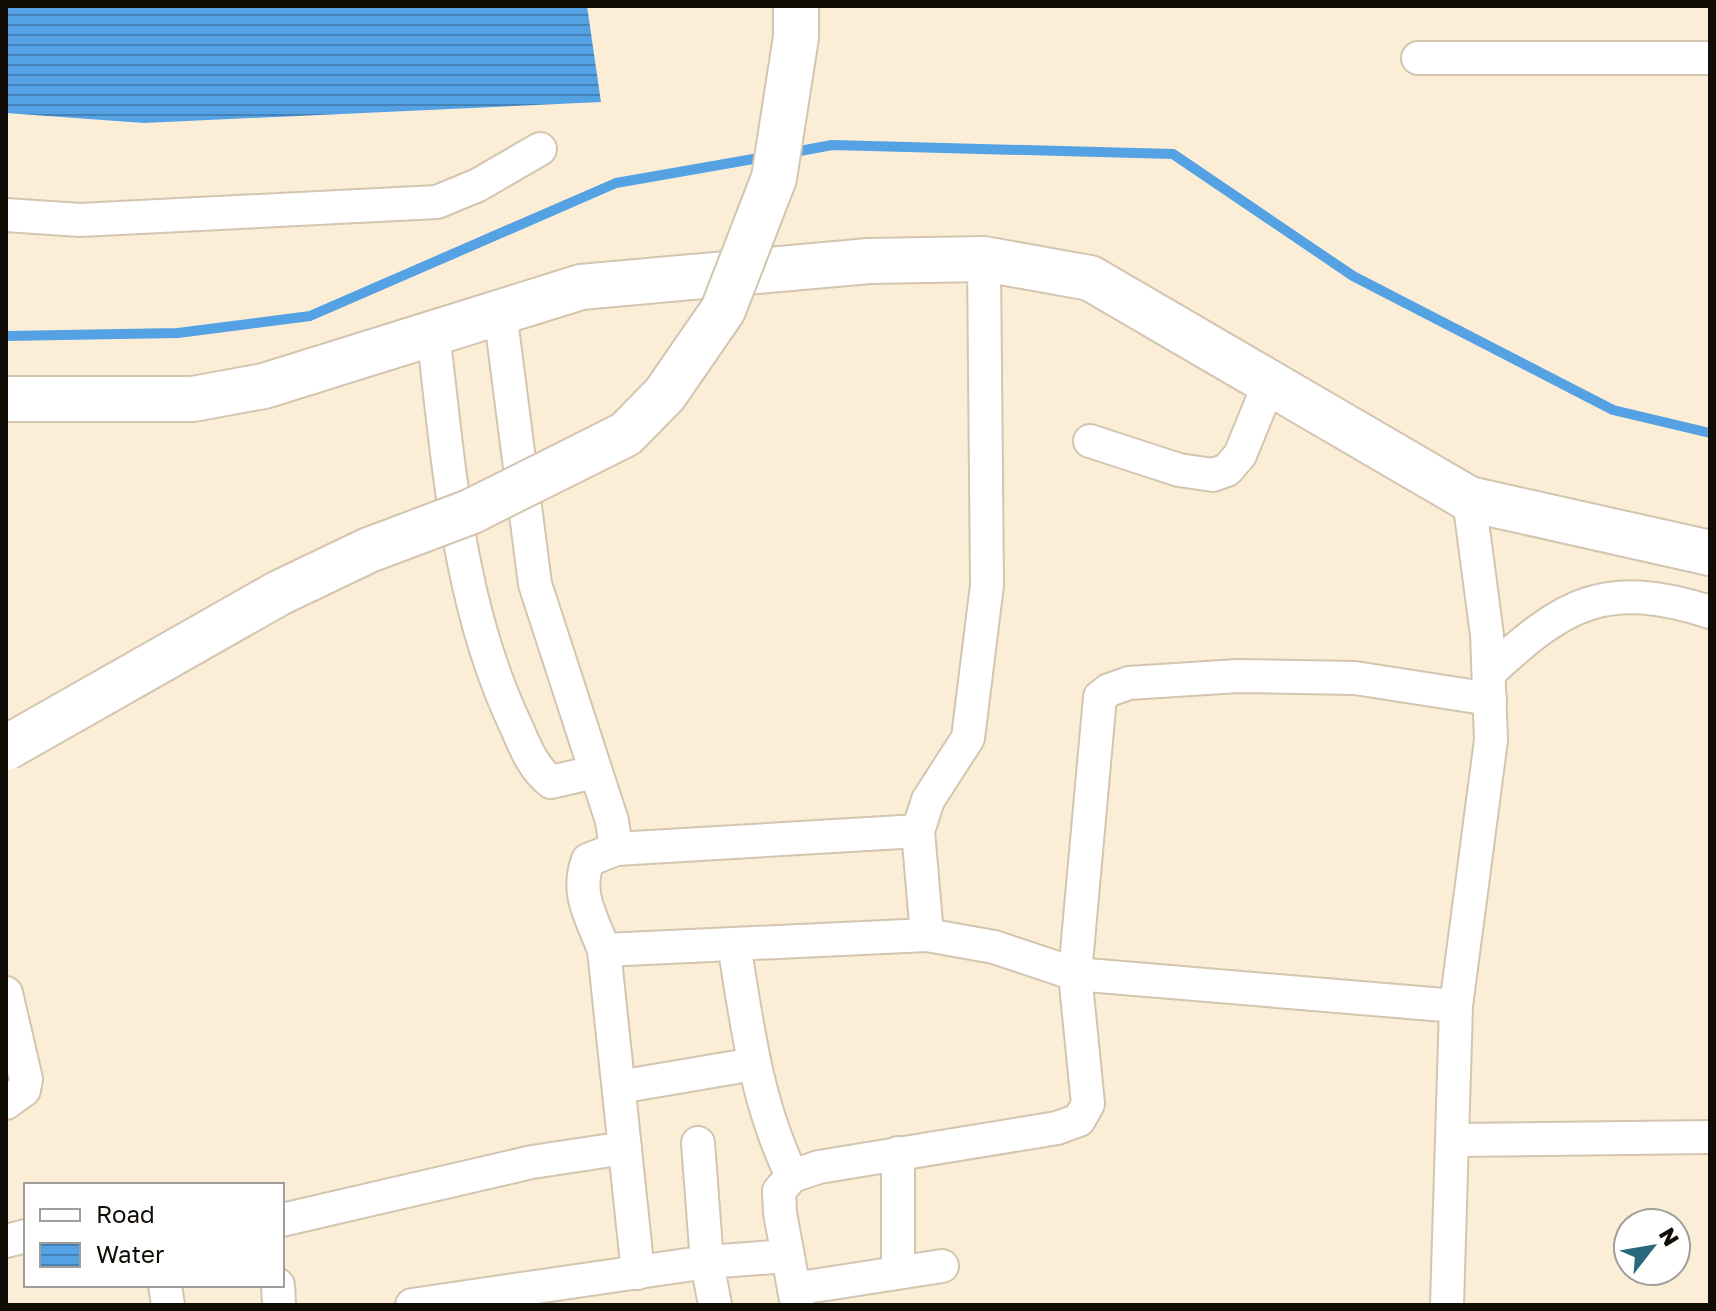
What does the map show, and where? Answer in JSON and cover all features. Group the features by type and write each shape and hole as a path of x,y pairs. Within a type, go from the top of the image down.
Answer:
{"street":[{"path":"6,748 279,593 369,550 470,512 626,434 665,394 723,310 774,178 796,37 796,6"},
{"path":"1418,58 1710,58"},
{"path":"6,215 80,220 437,202 467,191 540,149"},
{"path":"927,935 918,831 928,800 968,738 978,668 989,531 984,259"},
{"path":"6,399 193,399 264,386 581,287 869,261 984,259 1090,278 1469,499 1710,553"},
{"path":"500,312 535,584 612,821 616,849"},
{"path":"433,333 463,560 497,687 533,762 543,776 551,782 595,772"},
{"path":"1090,441 1179,470 1213,475 1227,470 1240,455 1269,384"},
{"path":"1447,1305 1456,1006 1491,740 1489,686 1469,499"},
{"path":"942,1266 898,1271 796,1297 779,1191 792,1176 819,1167 1057,1128 1079,1120 1088,1104 1088,1083 1075,974 1100,697 1129,683 1238,676 1355,678 1489,686 1556,617 1587,603 1626,595 1678,602 1710,612"},
{"path":"638,1273 604,950 581,879 588,860 616,849 918,831"},
{"path":"604,950 927,935 994,947 1075,974 1456,1006"},
{"path":"734,944 754,1064 772,1135 792,1176"},
{"path":"6,993 26,1079 24,1090 6,1103"},
{"path":"619,1087 754,1064"},
{"path":"1452,1140 1710,1137"},
{"path":"698,1143 707,1262 715,1305"},
{"path":"284,1220 532,1162 625,1148"},
{"path":"898,1153 898,1271"},
{"path":"412,1305 707,1262 787,1256"}],"water":[{"path":"6,6 587,6 601,102 144,123 6,113"}],"waterway":[{"path":"789,153 832,145 1173,154 1353,276 1613,410 1710,433"},
{"path":"6,336 178,333 310,316 616,183 765,157"}]}
